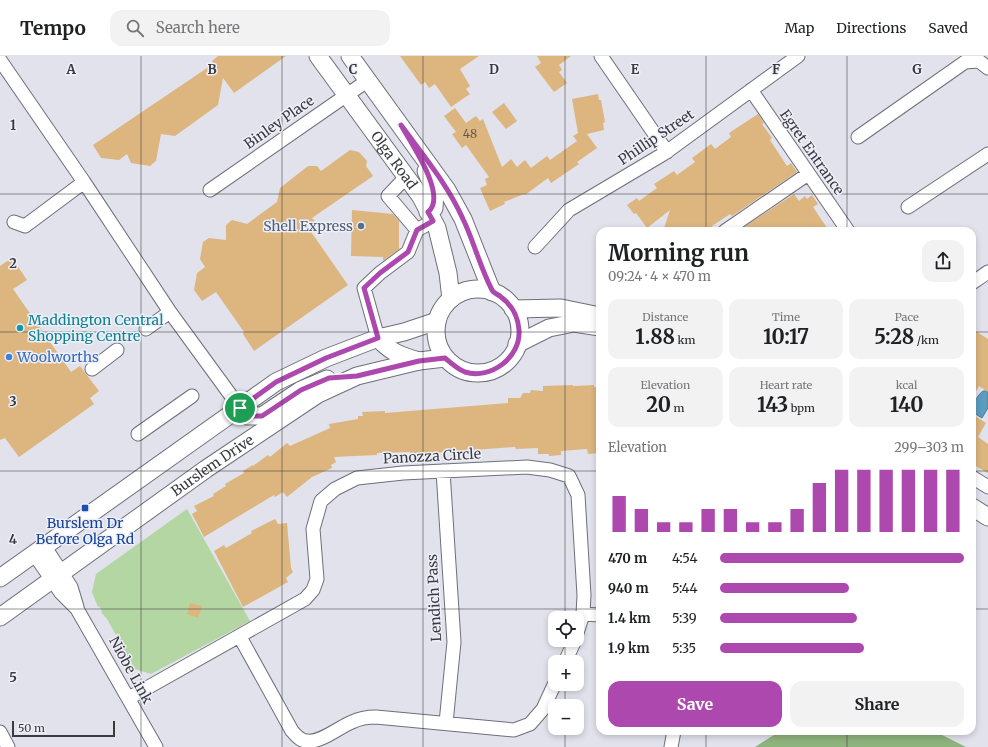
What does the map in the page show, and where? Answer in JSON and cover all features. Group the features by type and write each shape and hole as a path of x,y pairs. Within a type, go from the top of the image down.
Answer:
{"main road":[{"name":"Olga Road","path":"318,56 421,197 431,216 445,258 451,299"},
{"name":"Olga Road","path":"350,56 447,190 460,213 492,292"},
{"path":"401,125 435,191 434,208 431,216"},
{"path":"482,289 492,292 507,302 513,309 518,320 520,332 518,344 512,356 503,365 485,372 466,372 455,367 445,358 438,347 435,334 437,321 442,309 451,299 470,290 482,289"},
{"path":"513,309 561,308 596,315"},
{"path":"0,578 276,382 326,358 378,338 404,332 437,321"},
{"path":"518,344 549,328 574,324 596,327"},
{"path":"378,338 386,347 399,356 419,361"},
{"name":"Burslem Drive","path":"0,617 206,469 318,394 357,376 419,361 445,358"},
{"path":"240,408 247,416 262,416 301,390 329,378 357,376"},
{"path":"976,510 988,517"}],"street":[{"path":"601,56 666,152"},
{"name":"Phillip Street","path":"535,247 569,210 666,152 798,56"},
{"path":"0,60 84,182 170,312 240,408"},
{"path":"858,138 965,62 984,65"},
{"name":"Binley Place","path":"210,190 367,81"},
{"name":"Egret Entrance","path":"751,90 845,227"},
{"path":"908,207 988,154"},
{"path":"731,227 808,174"},
{"path":"406,176 396,185 388,196 417,230"},
{"path":"14,222 25,226 84,182"},
{"path":"378,338 364,288 380,273 408,252 417,230 431,216"},
{"path":"976,281 987,275"},
{"path":"146,330 170,312"},
{"path":"92,369 117,350"},
{"path":"138,434 192,396"},
{"name":"Panozza Circle","path":"129,698 305,600 313,590 317,578 314,529 315,520 321,501 334,489 357,478 443,471 527,467 550,470 569,476 578,495 583,611"},
{"name":"Lendich Pass","path":"443,471 454,642 446,723"},
{"path":"976,480 988,487"},
{"name":"Niobe Link","path":"40,550 57,577 71,587 77,609 156,747"},
{"path":"584,614 596,615"},
{"path":"240,637 292,731 300,740 308,742 318,740 354,721 376,717 514,730 530,724 543,709 551,691"},
{"path":"0,732 8,747"},
{"path":"671,747 673,735"}],"green space":[{"path":"187,509 250,621 151,674 135,669 107,619 101,612 102,611 99,606 98,607 92,592 96,574"},
{"path":"774,735 942,735 966,747 755,747"}],"water":[{"path":"983,391 988,391 988,408 982,418 976,414 976,400"}],"building":[{"path":"218,56 286,56 234,93 223,78 218,105 175,136 161,134 156,161 150,166 131,163 127,154 119,160 101,158 93,145 213,64 212,61"},
{"path":"400,56 479,56 460,69 470,86 466,89 470,94 451,107 435,84 429,88 425,82 421,85"},
{"path":"537,56 571,56 559,65 562,70 559,72 567,83 554,92 535,67 541,63"},
{"path":"598,94 599,100 601,100 605,122 603,123 604,130 587,134 597,148 577,162 579,164 551,183 548,178 525,195 524,194 504,202 505,204 490,211 480,188 487,185 485,179 489,177 466,145 462,148 452,134 456,132 444,116 455,108 466,123 476,116 480,121 483,119 502,167 511,159 517,167 525,160 531,168 547,156 550,160 577,141 573,136 578,133 572,99"},
{"path":"504,103 517,121 506,129 492,112"},
{"path":"758,114 764,123 762,124 772,138 770,140 787,166 791,163 797,172 732,216 730,214 713,227 664,227 670,210 646,227 636,213 634,214 627,205 637,198 639,201 657,188 654,184 674,171 677,175 695,162 692,158 711,144 715,149 731,137 729,133"},
{"path":"350,150 359,152 367,161 366,166 373,176 312,218 315,221 307,226 348,285 254,351 243,334 244,332 216,292 202,301 194,290 197,273 205,267 200,259 203,242 209,238 226,240 226,225 232,220 247,224 277,202 280,188 308,166 317,166 321,171"},
{"path":"794,194 799,201 805,196 807,199 812,195 818,204 813,207 826,227 744,227"},
{"path":"352,210 393,214 399,221 399,249 383,261 383,257 351,256"},
{"name":"Maddington Central Shopping Centre","path":"12,258 27,280 13,289 71,372 80,366 99,391 90,398 94,404 19,457 5,438 0,440 0,266"},
{"path":"976,332 988,339 988,392 979,386 976,391"},
{"path":"594,385 594,387 596,387 596,453 588,454 587,449 561,451 561,455 549,456 549,454 538,454 538,448 516,449 513,447 420,454 410,452 377,453 377,455 334,457 336,462 331,465 332,468 312,477 287,497 283,492 275,497 274,495 204,537 192,514 197,511 194,506 214,496 213,494 226,486 225,484 244,473 243,471 268,455 270,457 287,443 290,446 330,428 329,424 358,419 358,416 363,416 362,412 385,411 385,413 508,403 508,398 520,398 523,393 530,393 531,390 543,391 543,386"},
{"path":"976,417 986,423 978,437 988,444 988,473 976,466"},
{"path":"275,519 278,524 287,523 291,568 293,572 286,578 288,582 243,607 214,551 224,545 226,548 252,533 251,531"},
{"path":"190,603 202,606 198,618 187,614"}],"place":[{"name":"Shell Express","path":"361,226"},
{"name":"Maddington Central Shopping Centre","path":"20,328"},
{"name":"Woolworths","path":"9,357"},
{"name":"Burslem Dr Before Olga Rd","path":"85,508"}],"route":[{"path":"401,125 447,190 463,219 483,266 492,292 500,296 513,309 518,320 520,332 518,344 512,356 503,365 492,371 479,374 466,372 455,367 445,358 419,361 357,376 329,378 301,390 262,416 247,416 240,408 276,382 326,358 378,338 364,288 380,273 408,252 417,230 433,221 428,212 434,208 435,191 423,165 401,125"}]}
